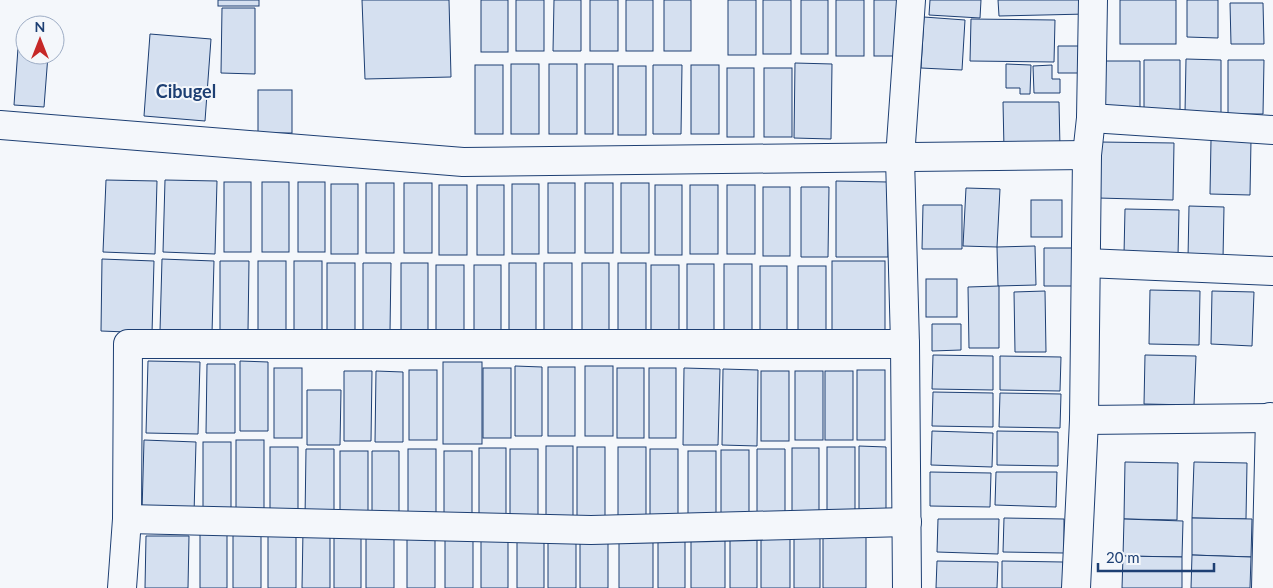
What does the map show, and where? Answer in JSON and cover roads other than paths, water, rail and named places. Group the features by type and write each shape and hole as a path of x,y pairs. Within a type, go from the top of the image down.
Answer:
{"street":[{"path":"907,588 905,344 900,158 911,0"},
{"path":"1076,588 1084,420 1087,155 1091,118 1093,0"},
{"path":"1091,118 1273,130"},
{"path":"0,125 463,162 1087,155"},
{"path":"1086,263 1273,271"},
{"path":"122,588 127,519 128,344 905,344"},
{"path":"1084,420 1271,417 1266,588"},
{"path":"127,519 591,530 907,522"}],"district":[{"name":"Cibugel","path":"186,91"}]}
